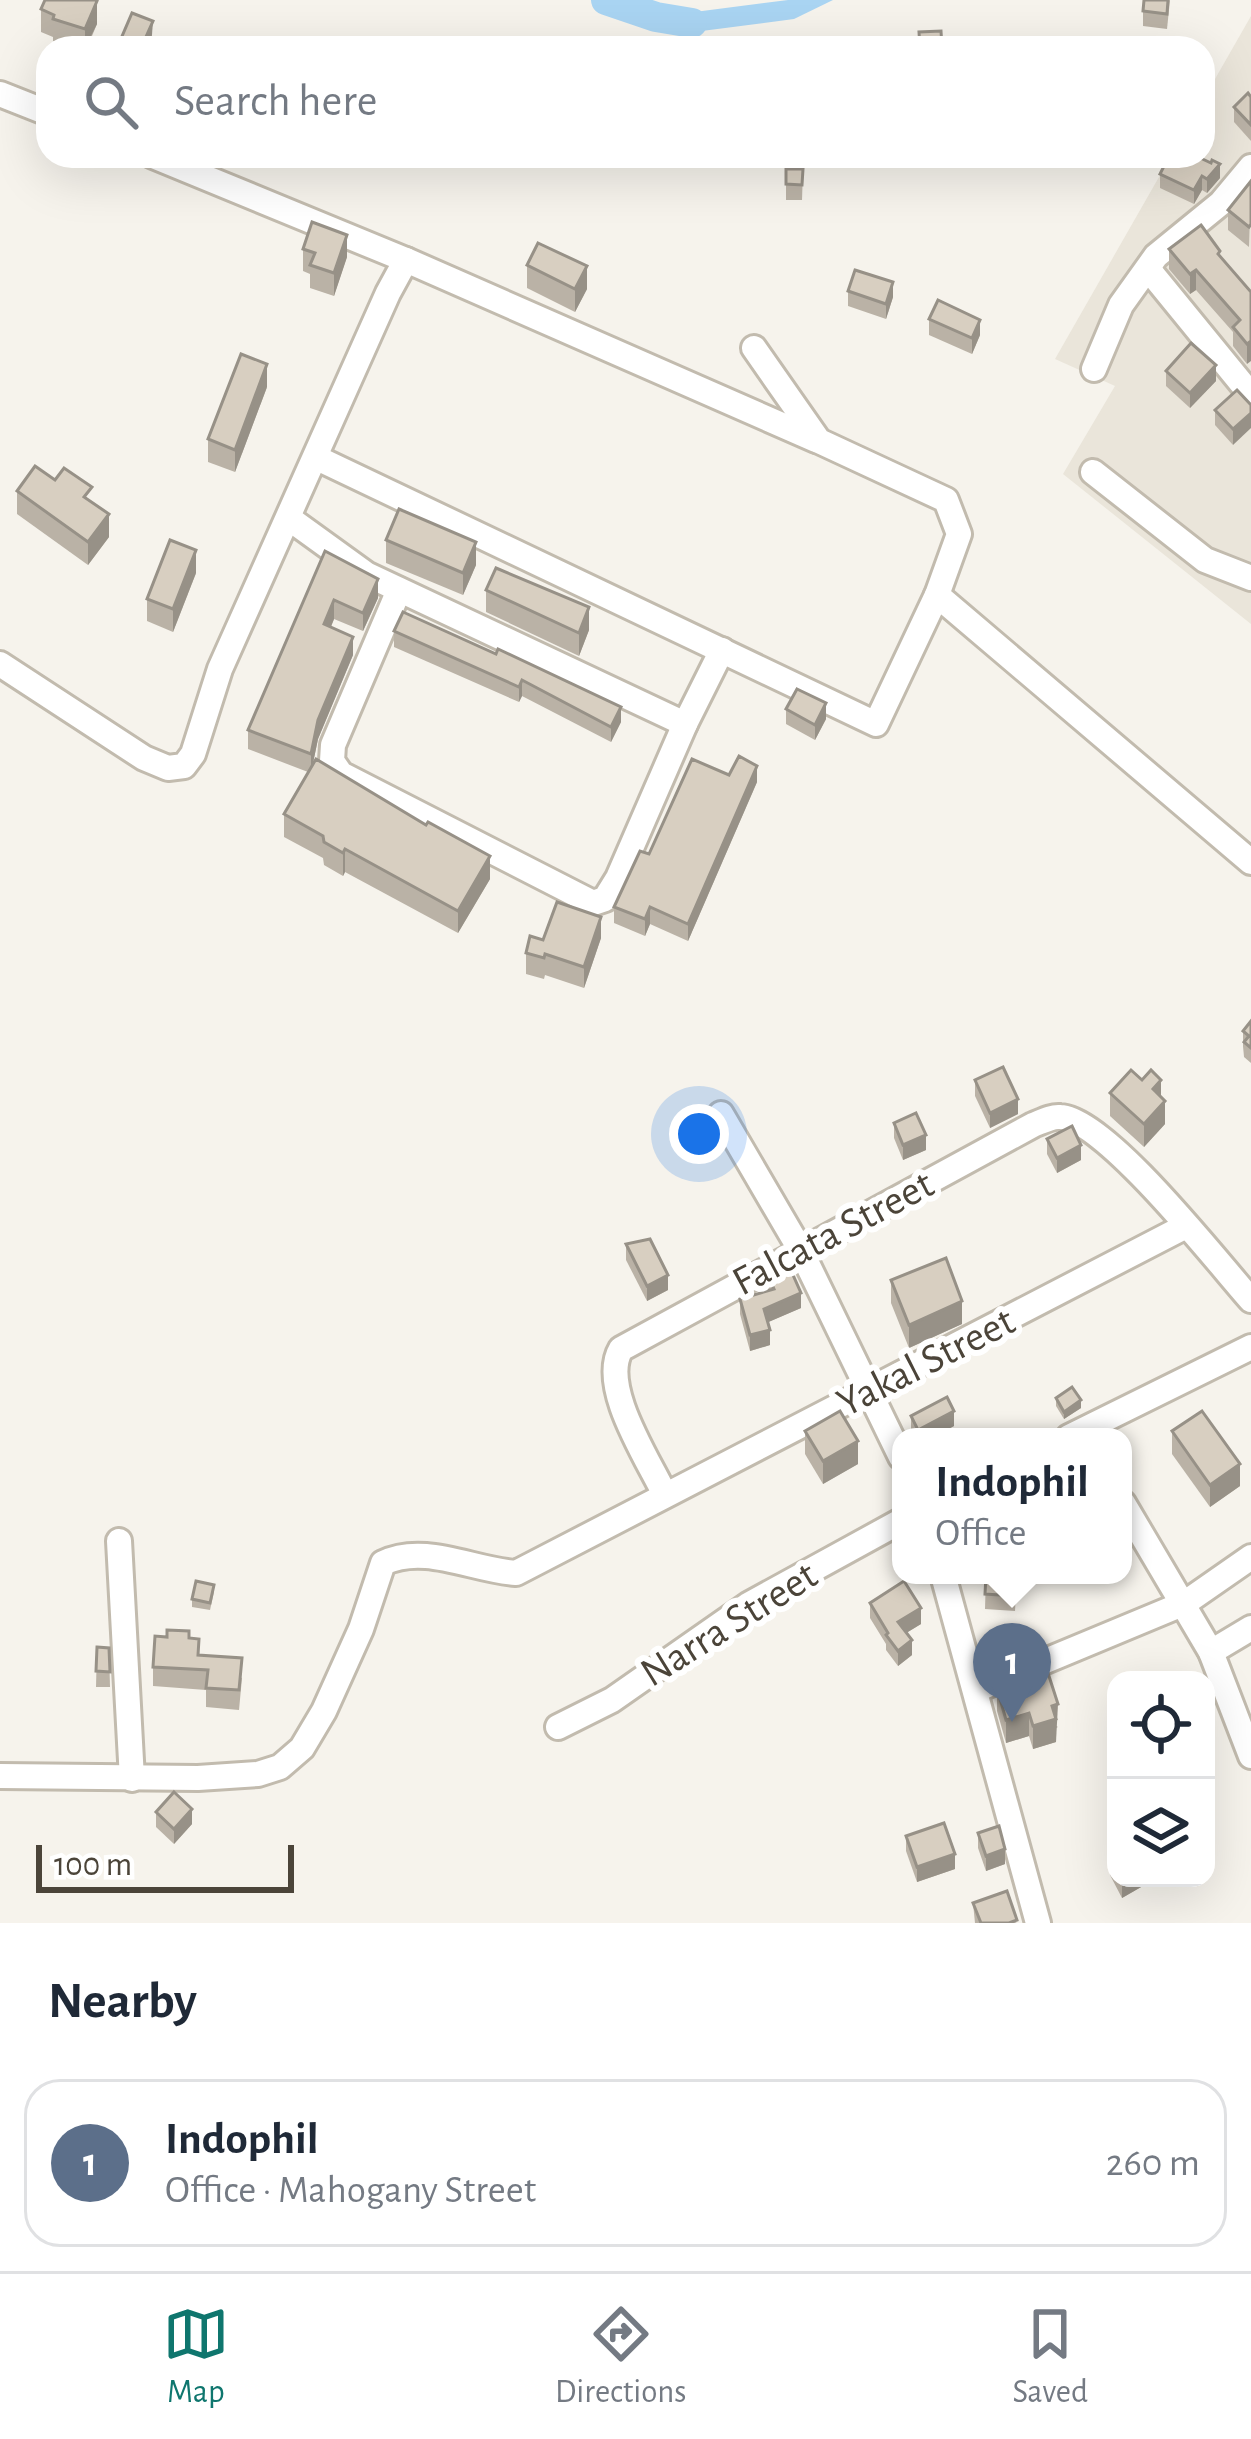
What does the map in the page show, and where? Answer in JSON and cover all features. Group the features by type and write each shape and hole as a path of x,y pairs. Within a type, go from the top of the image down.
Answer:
{"street":[{"path":"0,94 36,108"},
{"path":"1094,369 1121,305 1156,256 1221,203 1251,167"},
{"path":"182,168 406,260 946,500 959,534 937,596 876,724 316,458"},
{"path":"0,664 144,758 168,768 184,766 193,754 220,669 406,260"},
{"path":"1149,270 1251,395"},
{"path":"754,348 819,441"},
{"path":"1093,472 1204,560 1251,578"},
{"path":"290,519 366,574 685,724"},
{"path":"399,590 333,745 332,761 341,774 592,903 605,899 618,878 722,650"},
{"path":"937,596 1251,862"},
{"path":"721,1114 801,1251 892,1437"},
{"name":"Falcata Street","path":"665,1496 620,1401 613,1372 615,1360 637,1337 1033,1125 1059,1116 1085,1124 1136,1169 1186,1226"},
{"path":"1186,1226 1251,1300"},
{"name":"Yakal Street","path":"132,1779 257,1774 280,1767 302,1748 324,1711 361,1629 383,1563 419,1554 516,1573 1186,1226"},
{"path":"1090,1428 1251,1347"},
{"path":"1132,1518 1211,1652 1251,1756"},
{"name":"Narra Street","path":"558,1727 612,1700 748,1605 892,1526"},
{"path":"0,1776 132,1779 119,1541"},
{"path":"976,1690 1185,1603 1251,1557"},
{"path":"946,1584 1038,1923"},
{"path":"1211,1652 1251,1628"}],"shaded area":[{"path":"1251,16 1251,624 1063,474 1115,386 1055,359 1164,168 1215,168 1215,79"}],"water":[{"path":"788,0 833,0 794,19 694,32 656,17"}],"building":[{"path":"45,0 97,1 85,29 53,19 54,15 41,9"},
{"path":"1144,0 1168,0 1167,14 1143,11"},
{"path":"132,13 153,21 146,36 122,36"},
{"path":"941,31 941,36 919,36 919,32"},
{"path":"1248,93 1251,97 1251,125 1234,107"},
{"path":"1215,162 1220,164 1207,179 1202,176 1194,190 1160,174 1163,168 1215,168"},
{"path":"786,169 803,169 802,185 786,184"},
{"path":"1251,181 1251,224 1249,227 1228,210"},
{"path":"312,222 347,235 334,273 310,265 315,253 303,249"},
{"path":"1201,225 1218,254 1251,292 1251,341 1247,344 1233,327 1240,320 1196,270 1190,274 1169,249"},
{"path":"538,243 587,266 575,289 527,265"},
{"path":"855,270 893,282 886,304 848,291"},
{"path":"938,300 980,320 972,338 929,319"},
{"path":"1191,343 1216,365 1190,393 1166,371"},
{"path":"241,354 267,364 235,450 208,439"},
{"path":"1237,390 1251,405 1251,413 1233,429 1215,410"},
{"path":"35,466 55,480 64,468 92,487 84,497 109,514 88,542 17,491"},
{"path":"399,509 476,542 463,573 386,540"},
{"path":"170,540 196,550 173,609 147,599"},
{"path":"325,551 378,579 363,613 334,600 324,624 353,637 318,720 311,754 248,730"},
{"path":"496,568 589,607 579,633 486,590"},
{"path":"403,612 496,654 498,649 621,707 611,727 522,680 519,687 394,631"},
{"path":"797,689 826,703 815,725 786,709"},
{"path":"739,756 757,766 688,924 650,907 645,919 614,907 640,851 649,854 692,759 729,775"},
{"path":"316,759 426,825 490,856 458,911 345,849 343,853 284,814"},
{"path":"557,902 601,917 584,967 526,953 530,936 543,940"},
{"path":"1251,1021 1251,1048 1244,1042 1249,1036 1243,1031"},
{"path":"1003,1067 1018,1099 990,1113 975,1080"},
{"path":"1131,1070 1142,1080 1151,1070 1161,1080 1153,1089 1165,1101 1144,1124 1110,1093"},
{"path":"916,1113 926,1135 903,1145 894,1123"},
{"path":"1072,1126 1081,1145 1057,1158 1047,1139"},
{"path":"650,1239 668,1275 647,1286 626,1244"},
{"path":"946,1258 962,1301 909,1325 891,1280"},
{"path":"789,1266 801,1293 764,1309 770,1330 750,1335 740,1299 774,1289 768,1275"},
{"path":"1072,1387 1081,1400 1064,1412 1056,1398"},
{"path":"947,1397 954,1411 922,1428 911,1416"},
{"path":"840,1411 858,1441 823,1461 805,1431"},
{"path":"1202,1411 1240,1464 1210,1485 1172,1431"},
{"path":"196,1581 214,1585 210,1603 192,1599"},
{"path":"906,1584 921,1608 898,1622 912,1640 898,1651 870,1603"},
{"path":"986,1584 1016,1584 1015,1596 985,1594"},
{"path":"167,1630 189,1631 189,1638 199,1639 198,1655 242,1658 239,1690 206,1688 208,1670 153,1667 155,1636 167,1637"},
{"path":"97,1647 109,1648 110,1672 96,1671"},
{"path":"1048,1673 1058,1704 1052,1706 1056,1719 1033,1726 1029,1713 1006,1720 997,1688"},
{"path":"174,1792 192,1809 174,1829 156,1812"},
{"path":"944,1823 955,1854 917,1867 906,1836"},
{"path":"999,1826 1005,1849 986,1856 978,1833"},
{"path":"1007,1891 1017,1920 981,1923 973,1903"}],"waterway":[{"path":"606,0 692,23"}],"place":[{"name":"Indophil","path":"1012,1722"}]}
